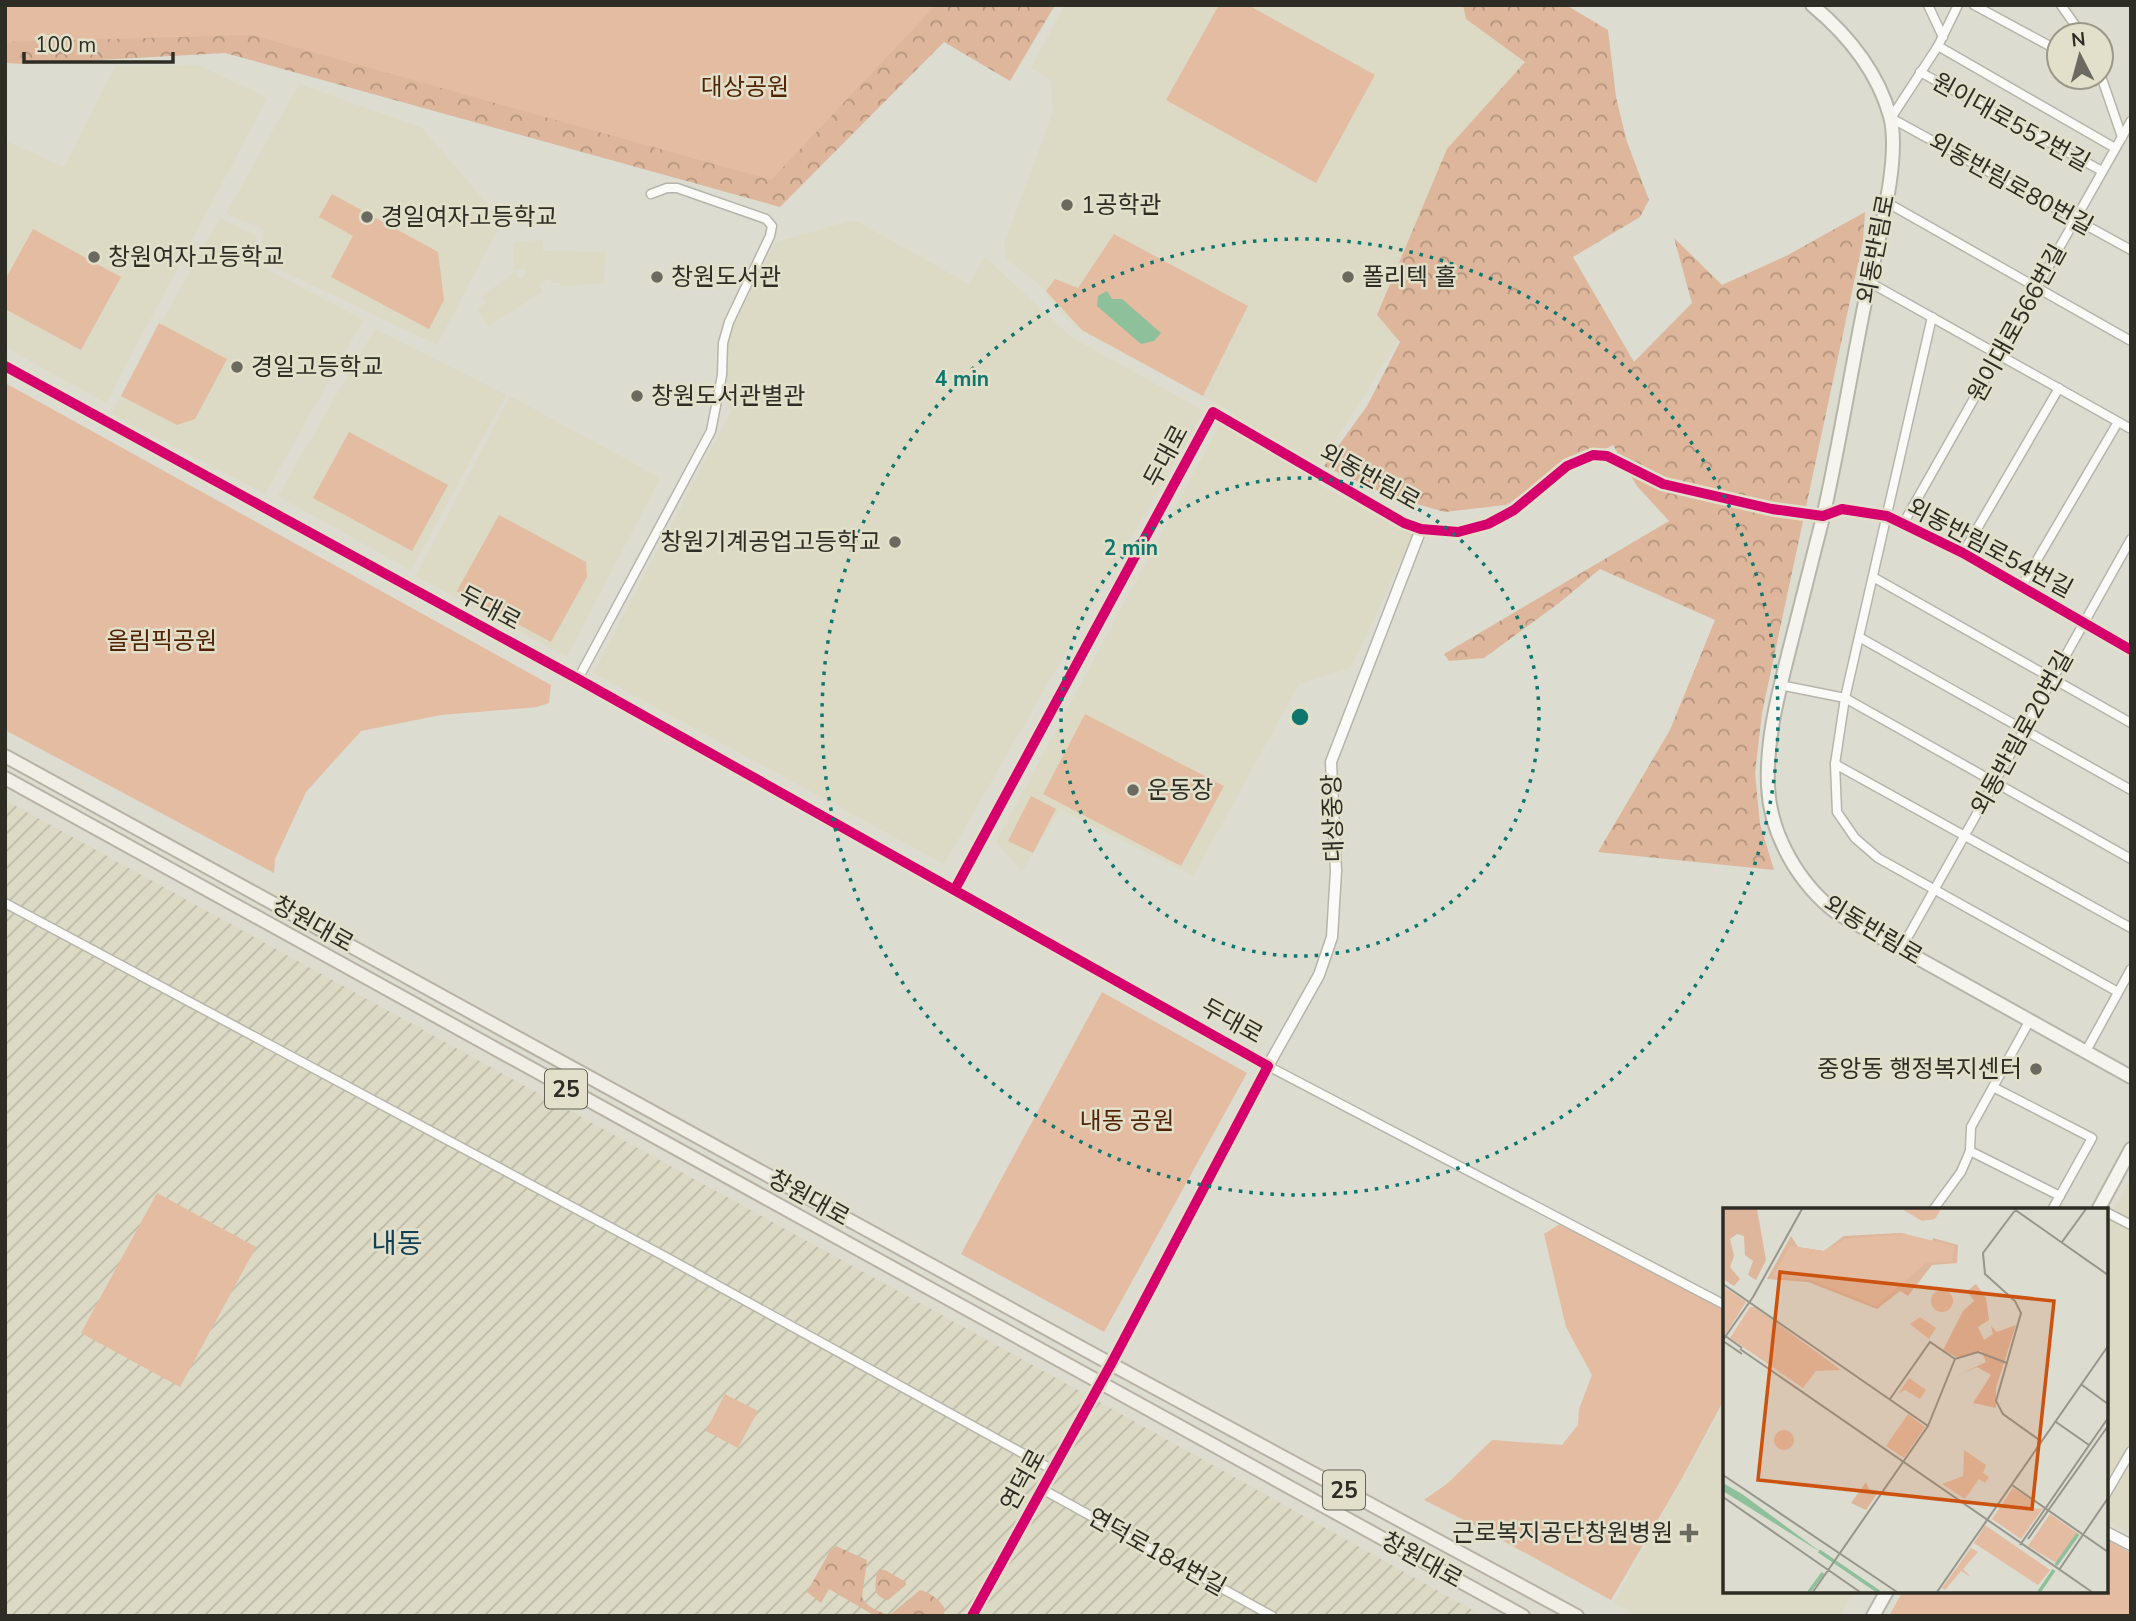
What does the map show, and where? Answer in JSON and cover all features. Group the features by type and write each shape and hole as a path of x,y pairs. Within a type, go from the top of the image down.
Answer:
{"main road":[{"name":"외동반림로","path":"1812,5 1838,26 1864,60 1881,90 1891,118 1892,166 1823,516 1772,721 1768,788 1772,816 1802,879 1820,900 1837,913 2131,1077"},
{"name":"창원대로","path":"5,754 1111,1364 1577,1616"},
{"name":"창원대로","path":"5,780 1523,1616"},
{"path":"2102,1208 2131,1149"},
{"path":"1873,1616 1886,1593"}],"street":[{"path":"1928,5 1943,37"},
{"name":"원이대로552번길","path":"1891,118 1938,46 1958,5"},
{"path":"1975,5 2045,43"},
{"path":"2061,5 2072,21"},
{"name":"원이대로552번길","path":"1938,46 2115,148"},
{"name":"원이대로552번길","path":"1920,72 2102,171"},
{"name":"원이대로552번길","path":"2106,91 2122,136"},
{"name":"외동반림로80번길","path":"1891,118 2131,250"},
{"name":"원이대로566번길","path":"1903,524 2131,121"},
{"path":"578,679 711,432 722,375 723,343 729,322 770,236 772,226 766,219 677,188 667,188 651,194"},
{"path":"1886,202 2131,341"},
{"path":"1870,282 2131,429"},
{"name":"외동반림로54번길","path":"1933,317 1845,698 1835,764 1838,813 1855,838 1878,858 1934,890"},
{"name":"두대로","path":"5,366 578,679 1268,1066 1111,1364"},
{"name":"외동반림로54번길","path":"1963,553 2059,388"},
{"name":"두대로","path":"955,889 1213,412"},
{"name":"외동반림로","path":"1213,412 1404,523 1421,529 1458,531 1488,524 1514,510 1567,466 1593,455 1607,456 1663,484 1772,509 1823,516"},
{"name":"외동반림로54번길","path":"2021,587 2118,422"},
{"name":"외동반림로54번길","path":"1823,516 1842,509 1887,516 1963,553 2131,650"},
{"name":"대상중앙","path":"1268,1066 1318,975 1332,937 1336,871 1331,762 1421,529"},
{"name":"외동반림로20번길","path":"1901,949 2131,539"},
{"path":"1873,577 2131,723"},
{"path":"1859,637 2131,790"},
{"path":"1780,685 1845,698 2131,859"},
{"path":"1835,764 2131,928"},
{"path":"1934,890 2118,992"},
{"path":"5,903 664,1256 1052,1470"},
{"path":"2085,1051 2131,969"},
{"path":"1938,1208 1961,1172 1970,1151 1971,1127 2030,1020"},
{"path":"1268,1066 1723,1303"},
{"path":"1993,1087 2092,1138 2053,1208"},
{"path":"1970,1151 2060,1196"},
{"path":"2108,1214 2131,1226"},
{"name":"연덕로","path":"972,1616 1111,1364"},
{"path":"2108,1491 2131,1451"},
{"name":"연덕로184번길","path":"1042,1489 1272,1616"},
{"path":"2108,1533 2131,1545"}],"shaded area":[{"path":"1065,5 1468,5 1537,64 1401,336 1323,461 1318,485 1414,533 1351,667 1299,684 1193,876 1060,809 1022,871 996,842 1228,409 1080,330 1060,311 1042,287 1006,258 1004,244 1053,112 1051,80 1031,68"},
{"name":"창원여자고등학교","path":"198,65 267,98 106,403 5,347 5,143 6,141 64,167 115,67"},
{"name":"경일여자고등학교","path":"299,84 422,128 502,221 437,345 260,260 264,229 226,214"},
{"name":"경일고등학교","path":"220,218 257,236 249,260 363,320 265,494 111,413"},
{"name":"창원기계공업고등학교","path":"854,220 969,284 985,257 1071,337 1204,411 944,864 593,673 731,412 723,390 731,326 776,242"},
{"path":"543,240 543,251 605,252 604,283 560,286 560,283 551,283 551,279 544,280 539,285 542,292 489,326 477,309 486,302 482,296 515,272 520,279 526,275 525,269 513,269 514,242"},
{"path":"1107,291 1112,299 1122,299 1161,333 1154,341 1141,344 1097,306 1098,296"},
{"path":"375,329 506,395 411,570 278,496"},
{"path":"510,396 660,478 567,657 416,576"},
{"path":"5,800 1076,1389 1483,1616 5,1616"},
{"path":"2131,1177 2131,1534 2108,1520 2108,1219"},
{"name":"근로복지공단창원병원","path":"1723,1407 1723,1593 1852,1593 1840,1616 1639,1616 1614,1602"}],"green space":[{"name":"대상공원","path":"5,5 1055,5 1010,81 944,42 780,207 225,53 5,63"},
{"name":"대상공원","path":"5,5 936,5 771,180 251,35 5,42"},
{"path":"1219,5 1248,5 1375,75 1316,183 1166,100"},
{"path":"1463,5 1566,5 1608,30 1616,97 1627,142 1649,200 1640,217 1573,257 1634,362 1692,303 1674,238 1722,285 1788,255 1865,212 1863,240 1762,713 1755,773 1760,824 1774,870 1598,852 1670,730 1715,620 1600,569 1484,658 1449,661 1444,654 1669,521 1637,486 1613,445 1505,505 1445,512 1389,496 1324,466 1367,406 1400,342 1377,315 1447,149 1525,62 1466,19"},
{"path":"332,194 438,252 444,300 429,329 331,277 353,236 319,217"},
{"path":"33,229 121,277 81,350 5,309 5,280"},
{"path":"1114,234 1248,306 1203,396 1082,330 1046,291 1055,279 1078,288"},
{"path":"159,323 227,359 195,419 177,425 121,396"},
{"name":"올림픽공원","path":"5,383 551,685 549,703 537,707 441,715 361,731 306,792 275,859 274,873 5,730"},
{"path":"349,432 448,485 412,551 313,498"},
{"path":"499,515 586,562 587,577 551,642 457,591"},
{"name":"운동장","path":"1085,714 1224,786 1181,866 1043,794"},
{"path":"1031,796 1056,809 1033,853 1008,841"},
{"name":"내동 공원","path":"1102,992 1247,1073 1104,1332 961,1254"},
{"path":"157,1193 256,1247 180,1387 81,1333"},
{"path":"1563,1222 1723,1307 1723,1402 1611,1600 1424,1500 1448,1483 1492,1440 1562,1445 1578,1425 1579,1409 1592,1375 1566,1327 1544,1234"},
{"path":"725,1394 758,1411 738,1448 706,1431"},
{"path":"2108,1540 2131,1553 2131,1616 1889,1616 1902,1593 2108,1593"},
{"path":"836,1546 867,1560 862,1597 871,1607 891,1614 920,1590 940,1603 945,1609 943,1616 875,1616 829,1589 821,1603 807,1592 830,1551"},
{"path":"880,1570 906,1582 906,1585 888,1600 879,1596 876,1590 877,1572"}],"cycle path":[{"path":"5,366 578,679 1268,1066 1111,1364 972,1616"},
{"path":"955,889 1213,412 1404,523 1421,529 1458,532 1488,524 1514,510 1567,466 1593,455 1607,456 1663,484 1772,509 1823,516 1842,509 1887,516 1963,553 2131,650"}],"place":[{"name":"1공학관","path":"1067,205"},
{"name":"경일여자고등학교","path":"367,217"},
{"name":"창원여자고등학교","path":"94,257"},
{"name":"창원도서관","path":"657,277"},
{"name":"폴리텍 홀","path":"1348,277"},
{"name":"경일고등학교","path":"237,367"},
{"name":"창원도서관별관","path":"637,396"},
{"name":"창원기계공업고등학교","path":"895,542"},
{"name":"운동장","path":"1133,790"},
{"name":"중앙동 행정복지센터","path":"2036,1069"},
{"name":"근로복지공단창원병원","path":"1689,1533"}],"district":[{"name":"내동","path":"397,1243"}]}
